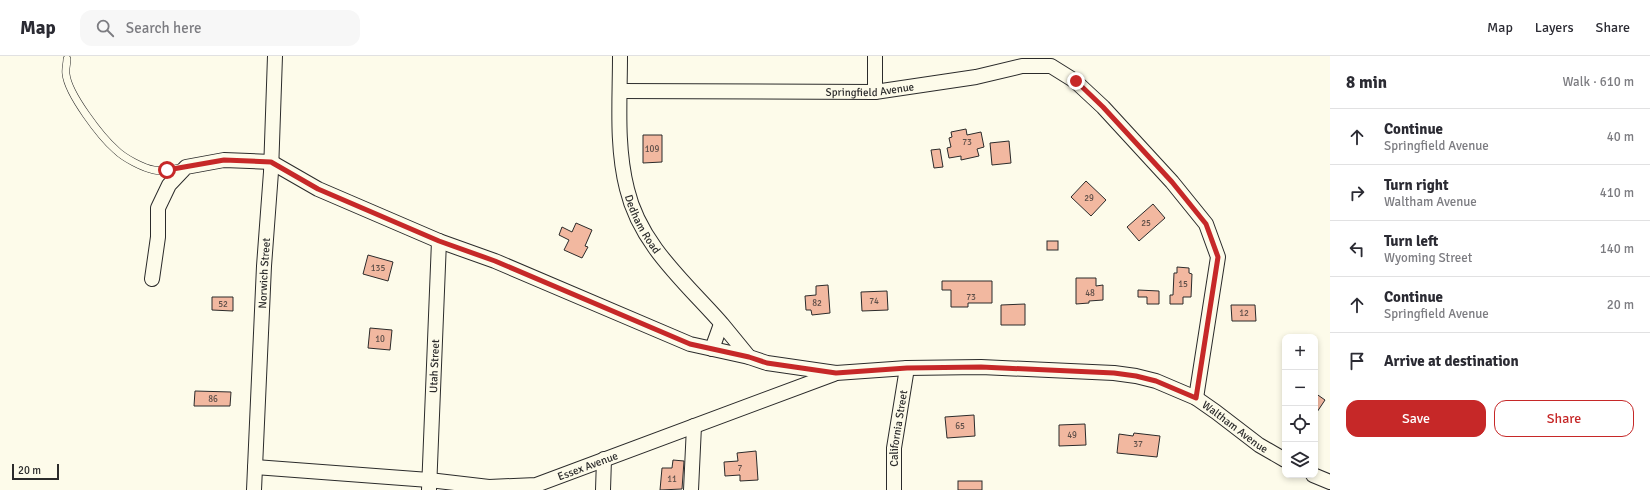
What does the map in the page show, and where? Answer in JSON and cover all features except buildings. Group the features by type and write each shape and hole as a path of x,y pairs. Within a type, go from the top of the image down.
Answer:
{"street":[{"name":"Norwich Street","path":"254,490 275,56"},
{"name":"Dedham Road","path":"620,56 620,155 627,190 636,214 648,238 662,258 722,324 749,357"},
{"path":"875,56 875,92"},
{"name":"Springfield Avenue","path":"620,91 875,92 976,77 1022,66 1051,66 1076,81 1103,107 1172,182 1206,224 1218,257 1196,398"},
{"path":"152,279 158,237 158,208 170,185 186,167 224,160 271,162"},
{"name":"Waltham Avenue","path":"271,162 318,189 439,241 495,261 690,344 773,364 836,373 907,368 981,367 1114,373 1136,376 1156,381 1196,398 1259,445 1282,458"},
{"name":"Utah Street","path":"429,485 439,241"},
{"path":"712,349 722,324"},
{"name":"California Street","path":"894,490 894,448 907,368"},
{"name":"Essex Avenue","path":"255,467 429,485 489,487 536,485 836,373"},
{"path":"691,490 694,426"},
{"path":"603,490 604,459"},
{"path":"1318,477 1330,482"}],"lane":[{"path":"67,59 66,75 71,90 92,123 116,151 134,162 154,170 167,170 186,167"}],"route":[{"path":"167,170 224,160 271,162 318,189 439,241 495,261 690,344 749,357 767,363 791,368 836,373 907,368 981,367 1114,373 1156,381 1196,398 1218,257 1206,224 1172,182 1103,107 1076,81"}]}
